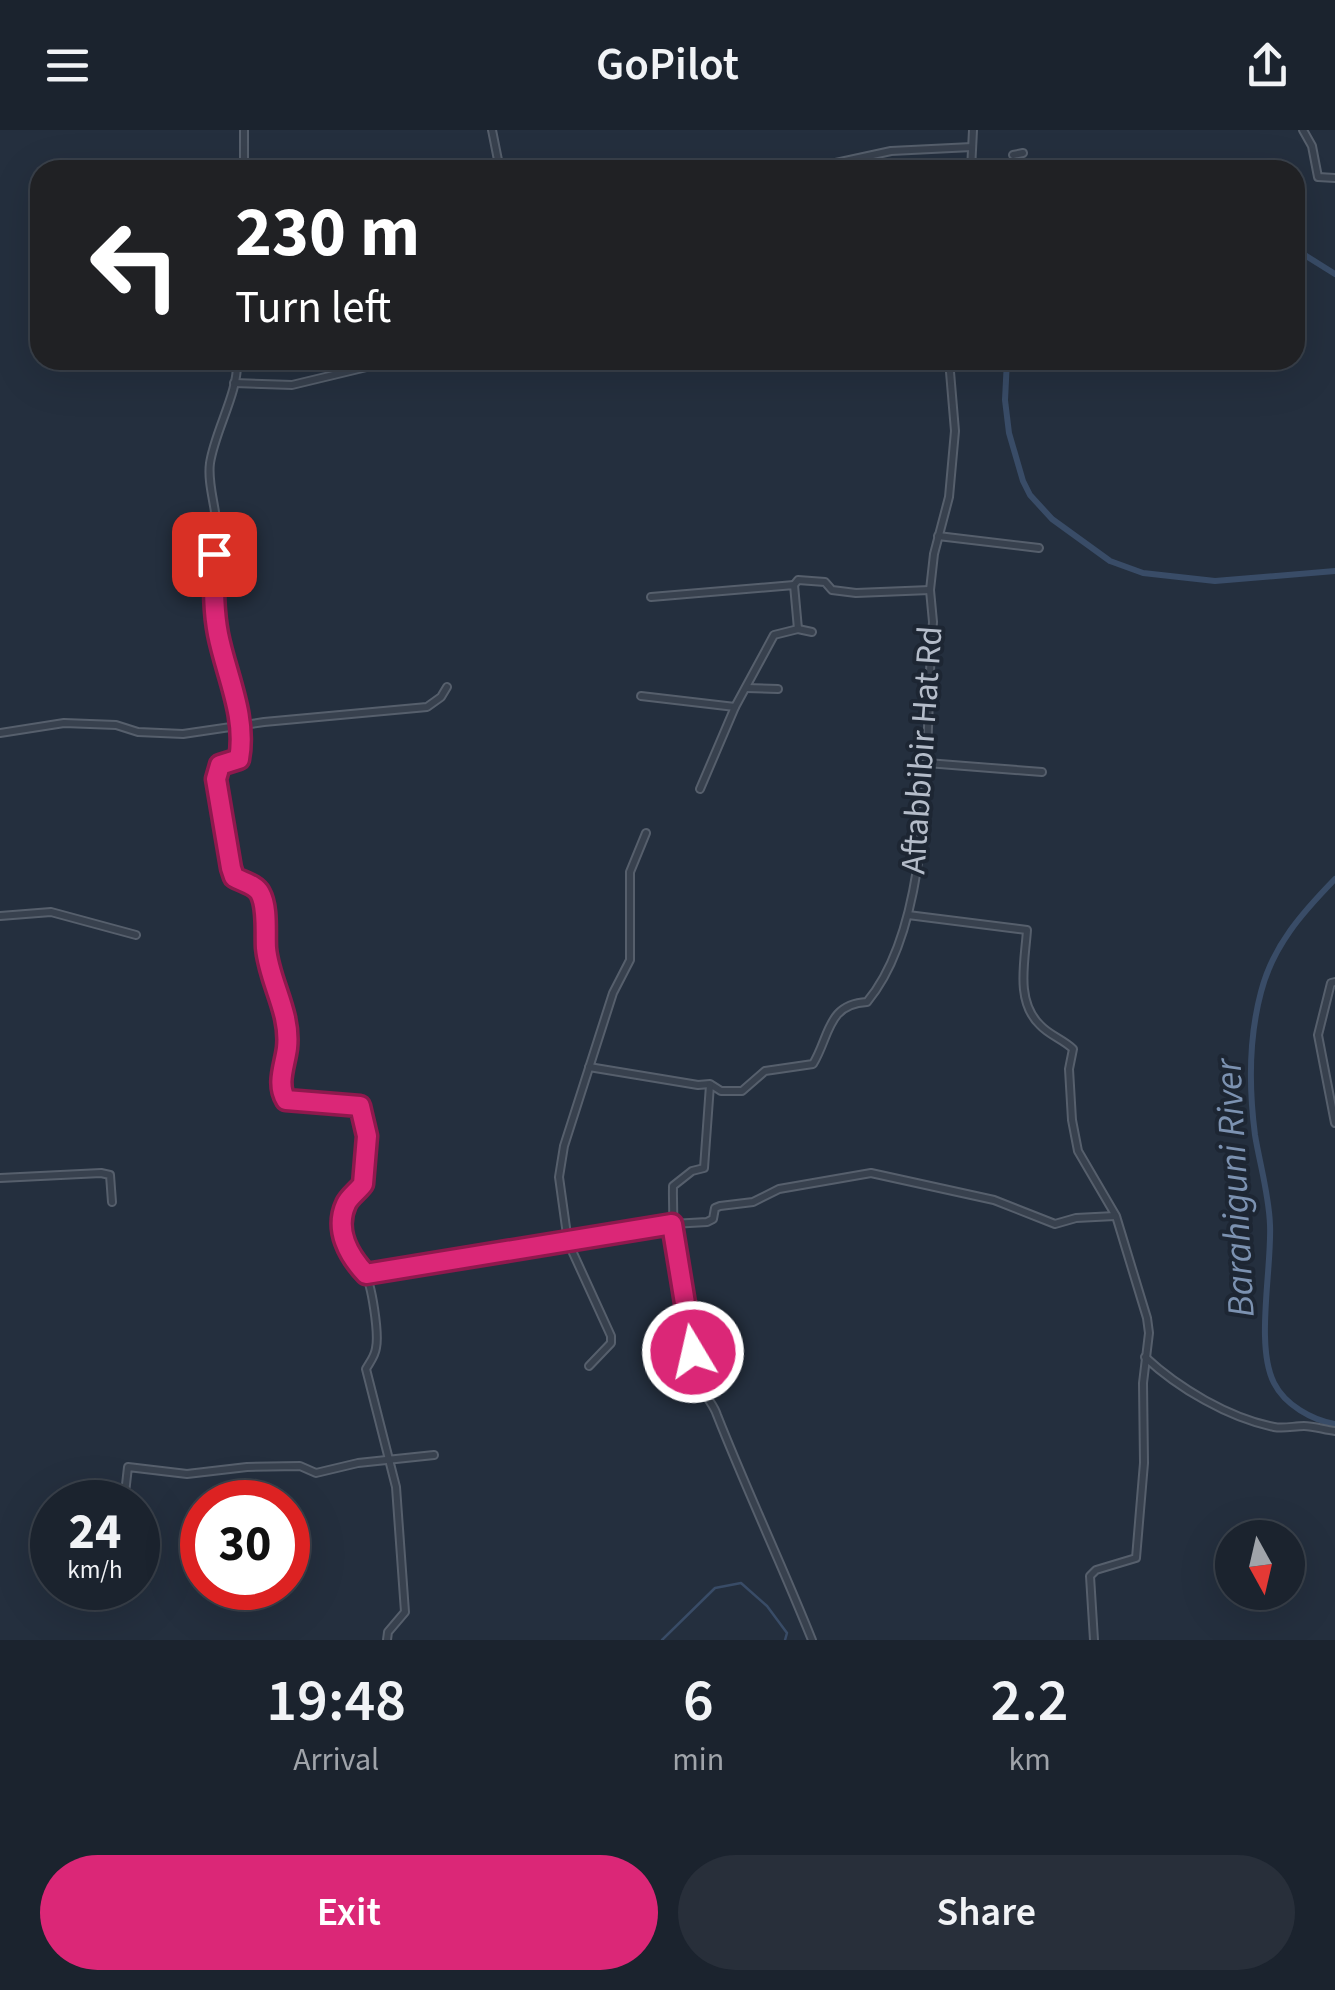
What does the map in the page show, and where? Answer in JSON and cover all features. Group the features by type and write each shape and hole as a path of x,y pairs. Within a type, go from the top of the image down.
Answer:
{"street":[{"path":"244,130 244,160"},
{"path":"492,130 498,160"},
{"path":"972,160 973,130"},
{"path":"1303,130 1312,146 1318,177 1335,178"},
{"path":"847,160 891,151 972,147"},
{"path":"1013,155 1022,153"},
{"path":"236,370 209,466 216,532 214,609 239,726 239,759 220,765 216,779 232,874 262,896 268,964 285,1022 287,1049 282,1061 282,1096 312,1105 355,1106 362,1110 367,1136 363,1184 347,1200 343,1218 345,1247 366,1274 378,1336 376,1353 366,1369 396,1487 405,1612 388,1632 387,1640"},
{"path":"234,383 292,385 354,370"},
{"name":"Aftabbibir Hat Rd","path":"710,1084 720,1091 742,1091 762,1072 812,1064 831,1020 850,1003 870,1000 897,949 908,916 922,824 933,622 930,590 949,497 955,431 950,370"},
{"path":"938,536 1038,548"},
{"path":"651,598 794,585 806,580 825,582 832,590 856,593 930,590"},
{"path":"794,585 798,629"},
{"path":"700,789 735,707 774,635 798,629 812,632"},
{"path":"0,733 64,724 116,725 164,735 427,707 447,687"},
{"path":"746,688 778,689"},
{"path":"641,696 735,707"},
{"path":"927,763 1042,772"},
{"path":"590,1366 611,1343 611,1336 568,1242 560,1201 560,1167 613,993 630,960 630,872 646,833"},
{"path":"0,916 51,912 136,935"},
{"path":"908,916 1027,930 1023,985 1030,1010 1040,1026 1073,1049 1069,1069 1078,1151 1116,1216 1147,1318 1144,1463 1136,1558 1096,1570 1090,1576 1094,1640"},
{"path":"1335,982 1331,983 1318,1034 1335,1123"},
{"path":"589,1067 710,1084 704,1168 673,1186 672,1224 693,1352 704,1394 716,1411 734,1462 812,1640"},
{"path":"0,1178 101,1173 110,1175 112,1202"},
{"path":"366,1274 672,1224 707,1222 713,1219 716,1207 758,1201 779,1189 871,1173 994,1200 1055,1224 1116,1216"},
{"path":"1144,1356 1164,1374 1199,1395 1256,1422 1280,1428 1306,1426 1335,1431"},
{"path":"127,1480 128,1467 187,1474 300,1466 316,1473 358,1463 434,1455"}],"waterway":[{"name":"Barahiguni River","path":"1305,255 1335,274"},
{"name":"Barahiguni River","path":"1006,370 1009,433 1030,495 1052,519 1110,561 1143,573 1215,581 1335,571"},
{"name":"Barahiguni River","path":"1335,879 1290,930 1266,975 1254,1027 1251,1081 1255,1135 1270,1225 1265,1328 1268,1367 1279,1391 1292,1405 1335,1424"},
{"path":"662,1640 715,1588 741,1583 767,1606 787,1633 785,1640"}],"route":[{"path":"214,554 214,609 234,690 240,743 239,759 220,765 216,779 231,868 234,877 262,896 268,964 285,1022 287,1049 282,1061 282,1096 312,1105 360,1106 366,1120 363,1184 347,1200 343,1218 345,1247 350,1258 366,1274 672,1224 693,1352"}]}
